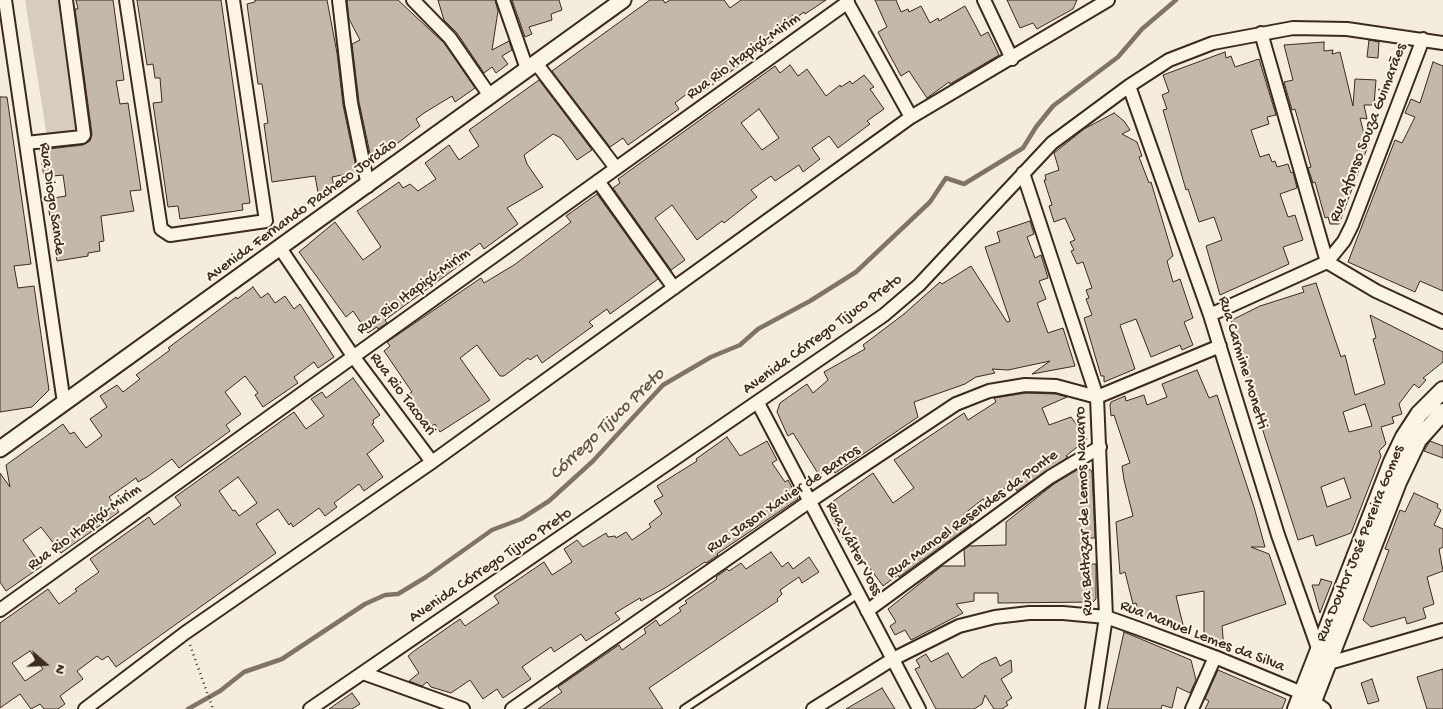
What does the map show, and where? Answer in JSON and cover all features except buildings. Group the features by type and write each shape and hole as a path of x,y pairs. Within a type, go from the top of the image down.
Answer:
{"main road":[{"name":"Rua Doutor José Pereira Gomes","path":"1296,709 1313,703 1324,657 1400,446 1419,414 1443,390"},
{"name":"Rua Doutor José Pereira Gomes","path":"1324,657 1398,482 1418,440 1443,412"}],"street":[{"name":"Rua Diogo Sande","path":"5,0 64,403"},
{"path":"26,143 82,137 84,135 66,0"},
{"path":"126,0 161,229 170,235 266,222 234,0"},
{"path":"339,0 351,103 368,186"},
{"path":"412,0 450,38 490,96"},
{"path":"503,0 531,66 616,168"},
{"name":"Avenida Fernando Pacheco Jordão","path":"0,449 368,186 623,0"},
{"path":"984,0 1012,59"},
{"path":"85,709 185,633 432,462 911,117 1012,59 1108,0"},
{"path":"847,1 911,117"},
{"name":"Rua Rio Itapiçú-Mirim","path":"0,610 847,1"},
{"name":"Avenida Córrego Tijuco Preto","path":"310,709 884,315 919,285 1052,143 1129,86 1169,60 1213,43 1293,28 1347,29 1443,43"},
{"path":"1261,33 1327,262 1376,291 1443,322"},
{"name":"Rua Afonso Souza Guimarães","path":"1327,262 1344,241 1352,225 1423,39"},
{"name":"Rua Carmine Monetti","path":"1129,86 1210,315 1278,534 1324,657"},
{"name":"Rua Baltazar de Lemos Navarro","path":"1023,172 1097,396 1106,617 1092,709"},
{"path":"598,181 674,288"},
{"name":"Rua Rio Tacoari","path":"280,248 353,356 432,462"},
{"path":"1210,315 1327,262"},
{"path":"1097,396 1220,346"},
{"name":"Rua Jason Xavier de Barros","path":"512,709 810,502 956,404 989,391 1025,385 1056,386 1097,396"},
{"name":"Rua Válter Voss","path":"758,403 857,595 919,709"},
{"name":"Rua Manoel Resendes da Ponte","path":"867,611 1050,477 1100,447"},
{"name":"Rua Manuel Lemes da Silva","path":"813,709 892,659 959,626 995,617 1028,613 1063,613 1106,617 1215,657 1313,703"},
{"path":"1324,657 1443,630"},
{"path":"1192,709 1215,657"},
{"path":"363,673 463,709"}],"lane":[{"path":"684,709 857,595"}],"path":[{"path":"185,633 213,709"}],"shaded area":[{"path":"25,0 62,0 82,132 47,137"}],"waterway":[{"name":"Córrego Tijuco Preto","path":"188,709 220,691 244,672 282,659 365,604 385,595 398,594 426,577 492,530 521,519 549,501 593,461 663,385 711,357 740,345 758,329 810,301 856,272 930,202 946,178 964,184 1023,148 1036,127 1053,106 1118,57 1142,29 1176,0"}]}
